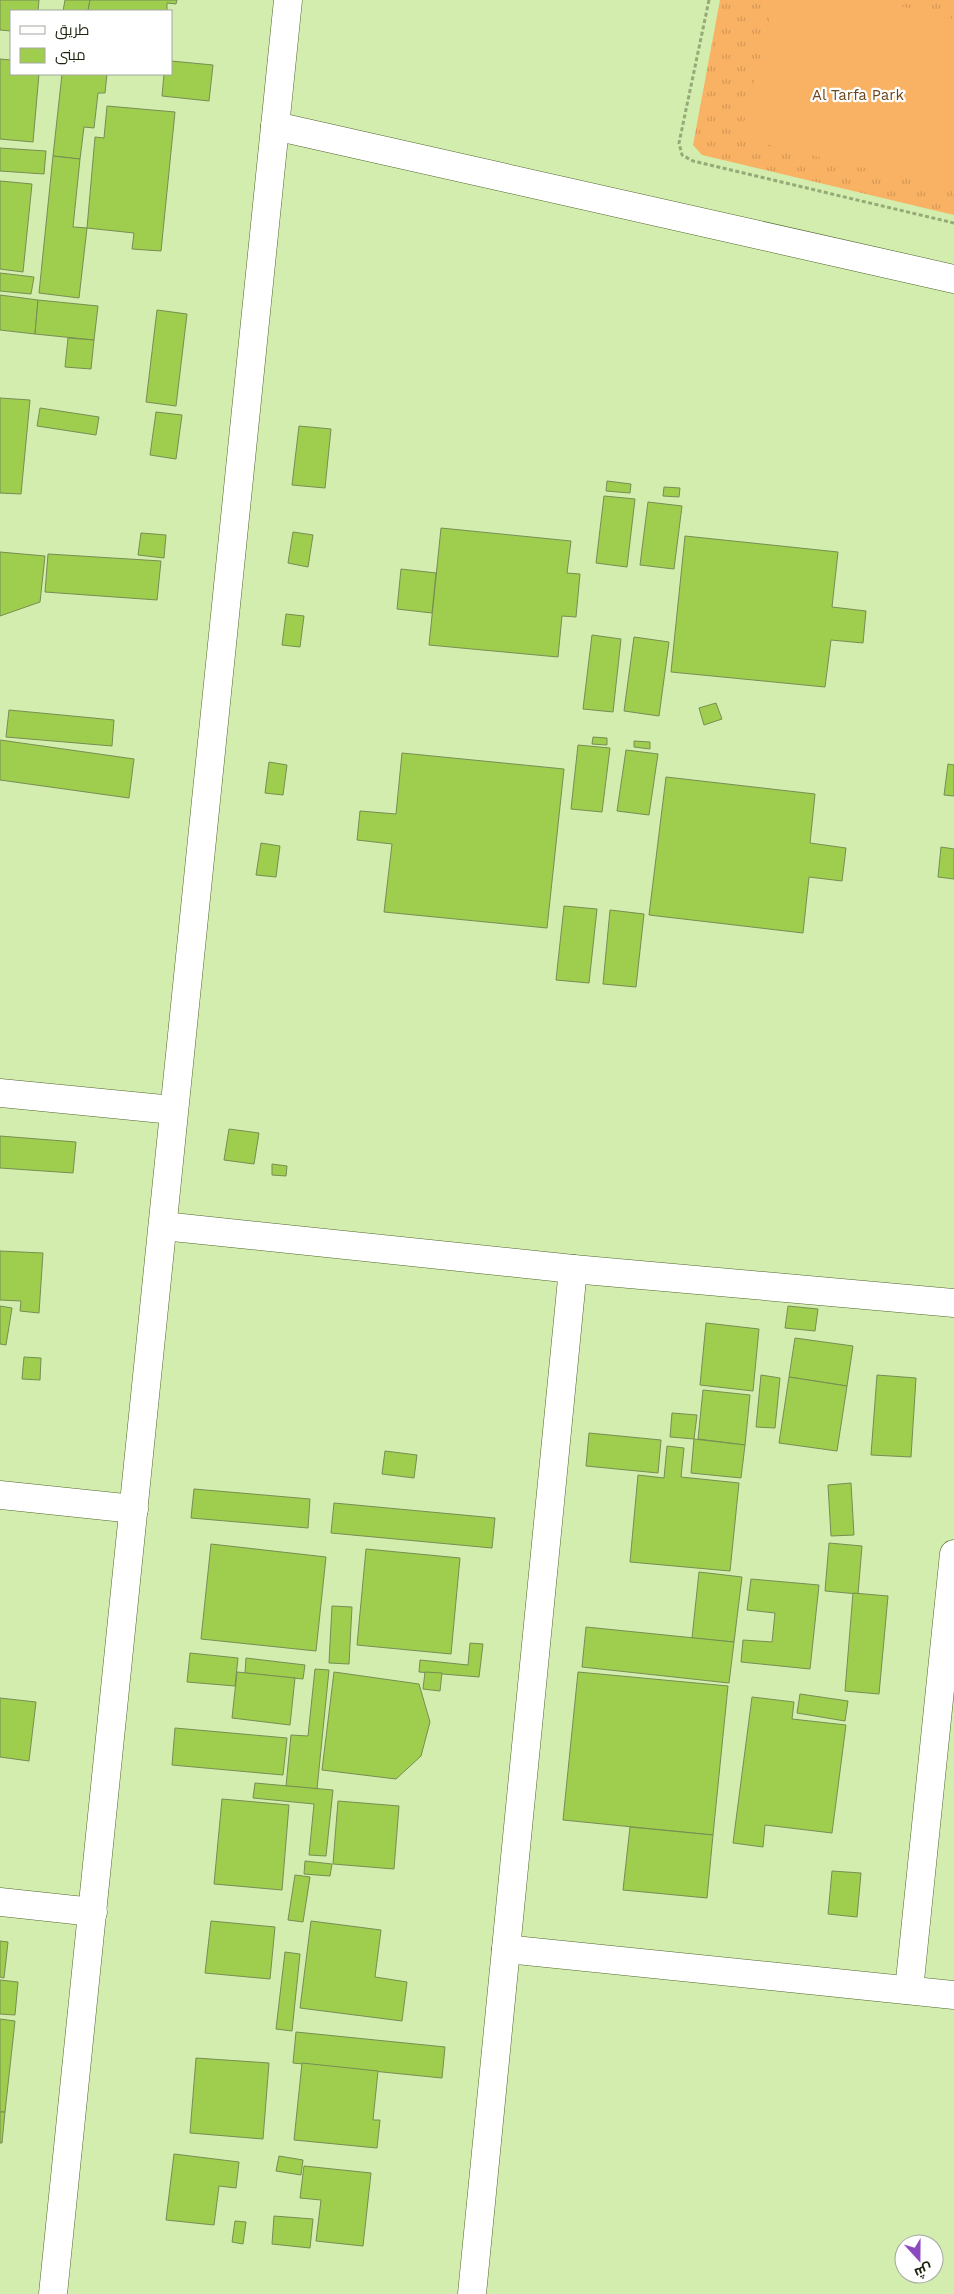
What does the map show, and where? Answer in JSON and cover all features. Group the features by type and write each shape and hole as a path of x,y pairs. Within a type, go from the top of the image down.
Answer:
{"street":[{"path":"54,2294 163,1226 173,1110 288,0"},
{"path":"275,126 954,279"},
{"path":"0,1093 173,1110"},
{"path":"163,1226 573,1269 954,1303"},
{"path":"472,2294 573,1269"},
{"path":"0,1495 134,1509"},
{"path":"908,1990 954,1554"},
{"path":"0,1902 93,1912"},
{"path":"506,1949 954,1995"}],"path":[{"path":"709,0 679,143 682,155 694,161 954,223"}],"green space":[{"name":"Al Tarfa Park","path":"720,0 954,0 954,215 702,155 693,145"},
{"name":"Al Tarfa Park","path":"774,0 875,0 954,19 954,190 740,138"}],"building":[{"path":"0,0 39,0 38,10 10,10 10,31 0,30"},
{"path":"65,0 90,0 88,10 63,10"},
{"path":"90,0 177,0 176,4 167,3 167,10 88,10"},
{"path":"0,59 10,60 10,75 39,75 33,142 0,139"},
{"path":"172,61 213,65 209,101 162,96 164,75 172,75"},
{"path":"62,75 107,75 105,93 98,93 94,128 84,127 80,159 53,156"},
{"path":"107,106 175,112 161,251 132,249 134,233 87,228 95,137 104,138"},
{"path":"0,148 46,151 44,174 0,171"},
{"path":"53,156 80,159 73,227 87,228 79,298 39,293"},
{"path":"0,181 32,184 23,272 0,269"},
{"path":"0,273 34,277 31,294 0,291"},
{"path":"0,295 38,300 35,334 0,330"},
{"path":"38,300 98,306 94,340 35,334"},
{"path":"157,310 187,314 176,406 146,402"},
{"path":"68,338 94,340 91,369 65,367"},
{"path":"0,398 30,400 21,494 0,493"},
{"path":"40,408 99,417 96,435 37,426"},
{"path":"156,412 182,415 176,459 150,455"},
{"path":"299,426 331,429 325,488 292,485"},
{"path":"607,481 631,484 630,493 606,491"},
{"path":"664,487 680,488 679,497 663,496"},
{"path":"604,496 635,499 627,567 596,563"},
{"path":"648,502 682,506 674,569 640,565"},
{"path":"441,528 571,541 567,573 580,574 576,617 562,616 558,657 429,645"},
{"path":"293,532 313,535 308,567 288,563"},
{"path":"141,533 166,535 164,558 138,555"},
{"path":"685,536 838,552 832,607 866,611 863,643 831,640 825,687 671,672"},
{"path":"0,552 45,556 40,602 0,616"},
{"path":"48,554 161,561 157,600 45,592"},
{"path":"401,569 436,573 432,613 397,609"},
{"path":"286,614 304,616 300,647 282,645"},
{"path":"592,635 621,639 613,712 583,709"},
{"path":"634,637 669,642 659,716 624,711"},
{"path":"716,703 722,719 704,725 699,708"},
{"path":"9,710 114,720 112,746 6,737"},
{"path":"593,737 607,738 607,745 592,744"},
{"path":"0,740 134,759 129,798 0,780"},
{"path":"634,741 650,742 650,749 634,747"},
{"path":"578,745 610,748 602,812 571,809"},
{"path":"626,750 658,754 649,815 617,811"},
{"path":"402,753 564,769 547,928 384,912 392,844 357,840 360,811 396,814"},
{"path":"269,762 287,765 283,795 265,793"},
{"path":"948,764 954,765 954,796 944,795"},
{"path":"666,777 815,794 810,843 846,848 842,881 809,877 803,933 649,915"},
{"path":"261,843 280,846 276,877 256,875"},
{"path":"941,847 954,849 954,879 938,877"},
{"path":"564,906 597,909 589,983 556,980"},
{"path":"610,910 644,914 636,987 603,984"},
{"path":"229,1129 259,1133 254,1164 224,1160"},
{"path":"0,1136 76,1142 73,1173 0,1168"},
{"path":"272,1164 287,1166 286,1176 272,1175"},
{"path":"0,1251 43,1253 39,1313 20,1311 21,1301 0,1300"},
{"path":"0,1306 12,1308 6,1345 0,1344"},
{"path":"788,1306 818,1309 815,1331 785,1328"},
{"path":"706,1323 759,1329 753,1391 700,1385"},
{"path":"795,1338 853,1346 847,1386 789,1377"},
{"path":"24,1357 41,1358 40,1380 22,1379"},
{"path":"761,1375 780,1378 775,1428 756,1427"},
{"path":"877,1375 916,1378 911,1457 871,1455"},
{"path":"789,1377 847,1386 837,1451 779,1443"},
{"path":"703,1390 750,1395 745,1445 698,1439"},
{"path":"672,1413 697,1415 694,1439 670,1437"},
{"path":"589,1433 661,1440 658,1473 586,1466"},
{"path":"694,1439 745,1445 741,1478 691,1473"},
{"path":"667,1446 684,1448 681,1477 739,1483 730,1571 630,1562 638,1475 664,1478"},
{"path":"385,1451 417,1455 414,1478 382,1474"},
{"path":"851,1483 854,1535 831,1536 828,1485"},
{"path":"194,1489 310,1499 308,1528 191,1518"},
{"path":"334,1503 495,1518 492,1548 331,1533"},
{"path":"829,1543 862,1546 858,1594 825,1591"},
{"path":"211,1544 326,1557 316,1651 201,1639"},
{"path":"366,1549 460,1558 451,1654 357,1645"},
{"path":"699,1572 742,1577 734,1642 692,1638"},
{"path":"751,1579 819,1585 810,1669 741,1662 743,1640 772,1642 775,1613 747,1610"},
{"path":"853,1593 888,1596 879,1694 845,1691"},
{"path":"332,1606 352,1607 349,1664 329,1663"},
{"path":"586,1627 734,1642 729,1683 582,1667"},
{"path":"470,1643 483,1644 479,1677 419,1672 420,1660 468,1665"},
{"path":"190,1653 238,1658 235,1686 187,1682"},
{"path":"246,1658 305,1665 303,1679 245,1673"},
{"path":"315,1669 329,1670 317,1789 286,1786 291,1735 308,1736"},
{"path":"237,1672 295,1678 290,1725 232,1718"},
{"path":"334,1672 419,1684 430,1722 421,1756 396,1779 322,1770"},
{"path":"425,1672 442,1673 440,1691 423,1689"},
{"path":"578,1672 728,1686 713,1835 563,1820"},
{"path":"800,1694 848,1701 845,1721 797,1713"},
{"path":"752,1697 794,1702 792,1719 846,1725 832,1833 765,1825 763,1847 733,1843"},
{"path":"0,1698 36,1702 29,1761 0,1757"},
{"path":"175,1728 287,1738 283,1775 172,1765"},
{"path":"255,1783 333,1790 326,1856 309,1855 314,1804 253,1798"},
{"path":"222,1799 289,1805 282,1890 214,1884"},
{"path":"338,1801 399,1806 394,1869 333,1864"},
{"path":"630,1827 713,1835 707,1898 623,1890"},
{"path":"305,1861 332,1864 330,1876 304,1874"},
{"path":"832,1871 861,1873 857,1917 828,1914"},
{"path":"295,1875 310,1877 303,1922 288,1920"},
{"path":"211,1921 275,1927 270,1979 205,1973"},
{"path":"311,1921 381,1930 375,1977 407,1982 402,2021 300,2008"},
{"path":"0,1941 8,1942 4,1978 0,1977"},
{"path":"285,1952 300,1954 292,2031 276,2029"},
{"path":"0,1980 18,1982 15,2015 0,2014"},
{"path":"0,2019 15,2021 5,2112 0,2112"},
{"path":"296,2032 445,2047 442,2078 293,2063"},
{"path":"196,2058 269,2063 263,2139 190,2133"},
{"path":"302,2063 378,2071 373,2120 380,2120 377,2148 294,2140"},
{"path":"0,2112 5,2112 2,2143 0,2143"},
{"path":"174,2154 239,2162 236,2188 219,2186 214,2225 166,2220"},
{"path":"279,2156 303,2160 301,2175 276,2171"},
{"path":"304,2166 371,2173 363,2246 316,2241 321,2200 300,2198"},
{"path":"274,2216 313,2219 310,2248 272,2244"},
{"path":"235,2221 246,2222 243,2244 232,2242"}]}
